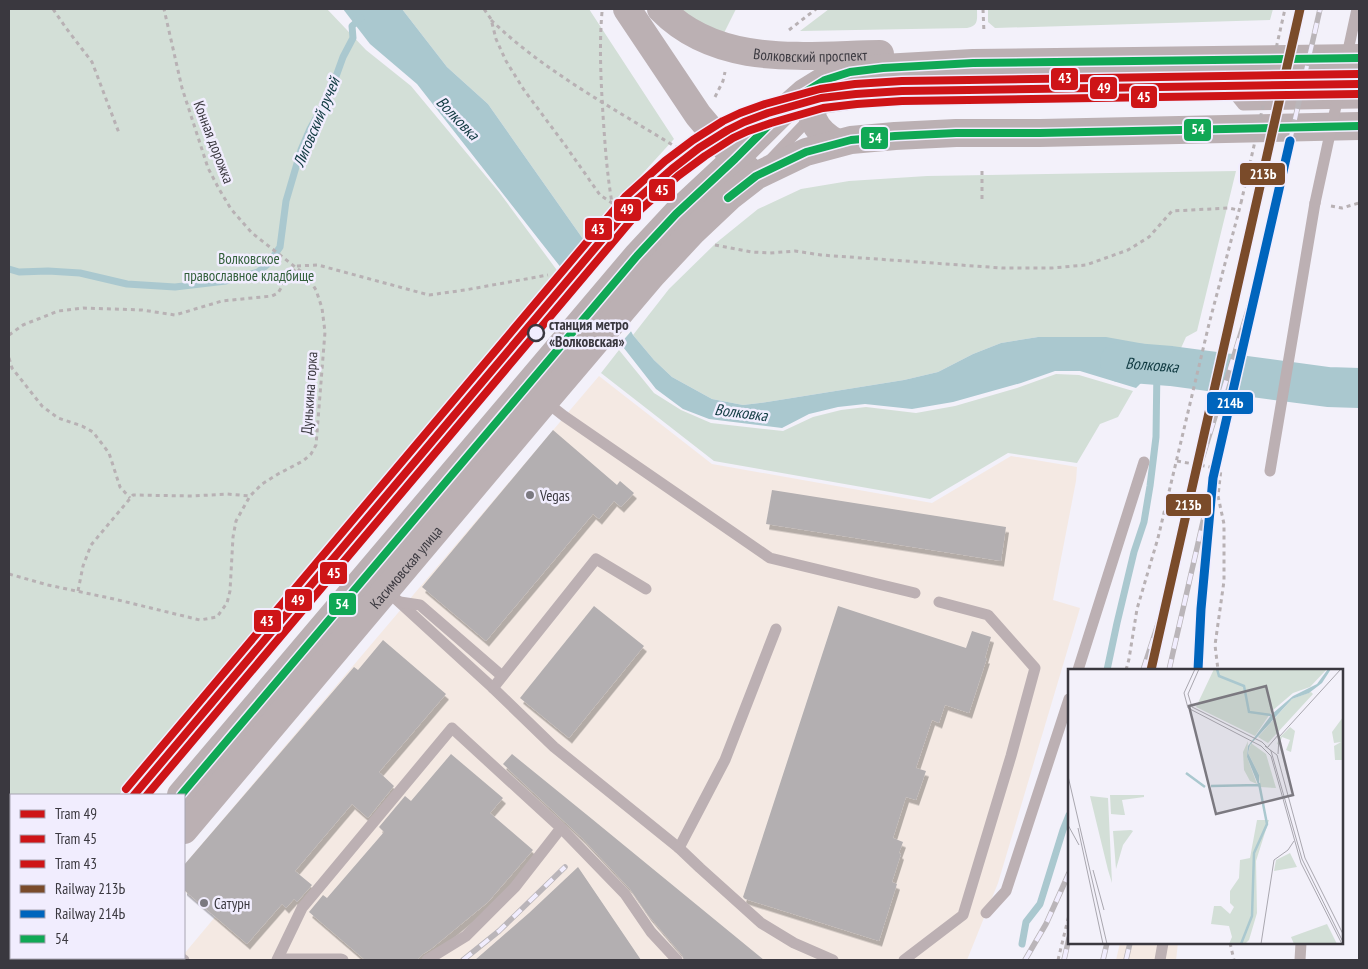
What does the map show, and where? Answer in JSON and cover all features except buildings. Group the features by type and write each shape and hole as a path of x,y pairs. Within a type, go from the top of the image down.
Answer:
{"main road":[{"path":"627,9 698,114 735,159 756,176"},
{"name":"Волковский проспект","path":"660,9 679,25 704,39 732,49 752,53 781,55 914,53 973,63"},
{"path":"814,106 825,80 850,72 883,68 973,63 1359,58"},
{"path":"599,318 644,265 676,214 804,92 814,106 819,130 837,143"},
{"path":"644,265 693,231 728,197 756,176 806,152 851,140 956,133 1359,126"},
{"name":"Касимовская улица","path":"182,794 381,586 544,401 599,318"},
{"name":"Касимовская улица","path":"185,829 599,318"}],"lane":[{"path":"1270,471 1315,202 1357,9"},
{"path":"756,176 814,106 872,101 1235,95 1244,86 1359,84"},
{"path":"1235,95 1243,105 1359,103"},
{"path":"544,401 770,558 915,593"},
{"path":"1078,669 1144,462"},
{"path":"493,688 596,560 646,589"},
{"path":"381,586 420,605 502,676"},
{"path":"381,586 493,688 554,747 680,848 761,923 794,943 833,960"},
{"path":"904,960 963,915 1036,668 988,615 939,602"},
{"path":"680,848 725,760 776,629"},
{"path":"986,914 1006,891 1068,702"},
{"path":"343,960 278,960 302,908 452,728 561,828 625,894 651,932 677,960"},
{"path":"426,960 466,936 515,886 561,828"},
{"path":"1160,960 1162,944"},
{"path":"1300,960 1301,944"}],"path":[{"path":"53,9 92,62 119,133"},
{"name":"Конная дорожка","path":"164,9 182,88 208,168 231,209 247,228 265,244 297,267"},
{"path":"484,9 508,36 555,73 680,149"},
{"path":"602,9 599,40 602,102 612,204"},
{"path":"784,34 816,9"},
{"path":"984,9 984,33"},
{"path":"1126,669 1137,608 1158,538 1209,324 1241,203 1285,9"},
{"path":"491,19 496,39 506,61 524,90 600,195 612,204 618,212"},
{"path":"715,98 723,81"},
{"path":"422,442 644,181 680,149 685,141"},
{"path":"982,168 982,199"},
{"path":"1315,202 1342,208 1359,203"},
{"path":"714,245 770,254 795,251 821,255 1002,268 1052,268 1086,265 1128,250 1149,237 1172,211 1229,208 1238,210"},
{"path":"9,335 23,325 58,311 83,308 142,310 175,315 222,301 272,296 278,293 287,278 297,267 318,265 429,295 548,275"},
{"name":"Дунькина горка","path":"9,574 48,585 200,620 217,617 227,603 230,590 233,537 236,521 250,496 262,484 303,461 311,454 316,445 325,332 322,308 316,290 308,277 297,267"},
{"path":"9,358 12,368 42,406 58,418 93,432 109,453 120,487 130,498"},
{"path":"1177,460 1221,469 1218,496 1224,524 1224,581 1215,645 1218,669"},
{"path":"78,591 83,566 91,546 133,495 193,496 227,494 250,496"},
{"path":"1058,960 1068,919"},
{"path":"1230,944 1234,960"}],"shaded area":[{"path":"599,376 712,464 932,503 1011,456 1077,467 1076,481 1053,600 1080,608 998,883 967,960 179,960 185,959 185,953 215,917 185,892 185,864"},
{"path":"1120,944 1178,944 1176,960 1116,960"}],"green space":[{"name":"Волковское православное кладбище","path":"9,9 327,9 366,50 411,86 499,192 559,273 120,794 10,794 9,860"},
{"path":"402,9 589,9 674,139 583,239 488,104 447,67"},
{"path":"676,9 736,9 724,33 720,35"},
{"path":"829,9 977,9 977,19 974,26 967,28 800,31"},
{"path":"988,9 1273,9 1270,20 995,28 988,22"},
{"path":"1236,171 1197,331 1186,337 1177,357 1145,344 1070,337 1038,337 1001,343 973,354 938,372 904,380 743,405 712,399 672,377 654,360 633,335 669,289 716,243 758,209 801,189 849,181 927,176"},
{"path":"619,350 654,393 681,410 711,423 783,431 813,417 841,410 866,407 916,413 955,406 1017,388 1056,374 1079,375 1133,391 1118,417 1100,424 1077,463 1008,453 930,499 714,461 601,373"}],"water":[{"path":"343,9 402,9 447,67 488,104 583,239 633,335 654,360 672,377 712,399 743,405 904,380 938,372 973,354 1001,343 1038,337 1106,337 1145,344 1177,357 1173,374 1148,376 1136,388 1080,371 1055,371 1021,383 953,402 912,409 865,404 838,407 809,414 782,428 709,419 683,409 656,389 417,84 370,44"}],"pier":[{"path":"587,242 633,329 620,344 562,272"}],"waterway":[{"name":"Лиговский ручей","path":"9,269 19,272 80,273 127,284 175,287 226,281 258,272 268,264 280,247 286,201 301,150 310,129 330,93 343,57 353,38 352,26 361,18"},
{"name":"Волковка","path":"1120,362 1171,366 1328,387 1359,388"},
{"path":"1107,669 1134,552 1144,522 1150,486 1156,437 1157,366"},
{"path":"1022,944 1026,922 1040,904 1068,818"}],"railway":[{"path":"1290,141 1320,9"},
{"path":"1180,539 1197,475 1258,278"},
{"path":"1169,669 1213,478"},
{"path":"1143,669 1176,559"},
{"path":"463,960 499,931 565,867"},
{"path":"1025,960 1046,924 1068,875"},
{"path":"1064,960 1068,942"},
{"path":"1103,960 1107,944"},
{"path":"1126,960 1130,944"}],"tram line":[{"name":"43","path":"126,789 625,197 665,161 723,121 765,104 820,89 855,84 902,81 1359,74"},
{"name":"49","path":"135,794 633,203 699,148 728,130 768,113 821,98 856,94 902,91 1359,84"},
{"name":"45","path":"148,794 640,210 678,176 733,138 771,123 823,108 857,104 902,101 1359,94"}],"rail line":[{"name":"213Ь","path":"1151,669 1300,9"},
{"name":"214Ь","path":"1198,669 1201,609 1213,478 1290,141"}],"transit line":[{"name":"54","path":"182,794 637,256 676,214 804,93 825,80 850,72 883,68 973,63 1359,58"},
{"name":"54","path":"728,198 756,176 806,152 851,140 956,133 1359,126"}],"place":[{"name":"станция метро «Волковская»","path":"536,333"},
{"name":"Vegas","path":"530,495"},
{"name":"Сатурн","path":"204,903"}]}
